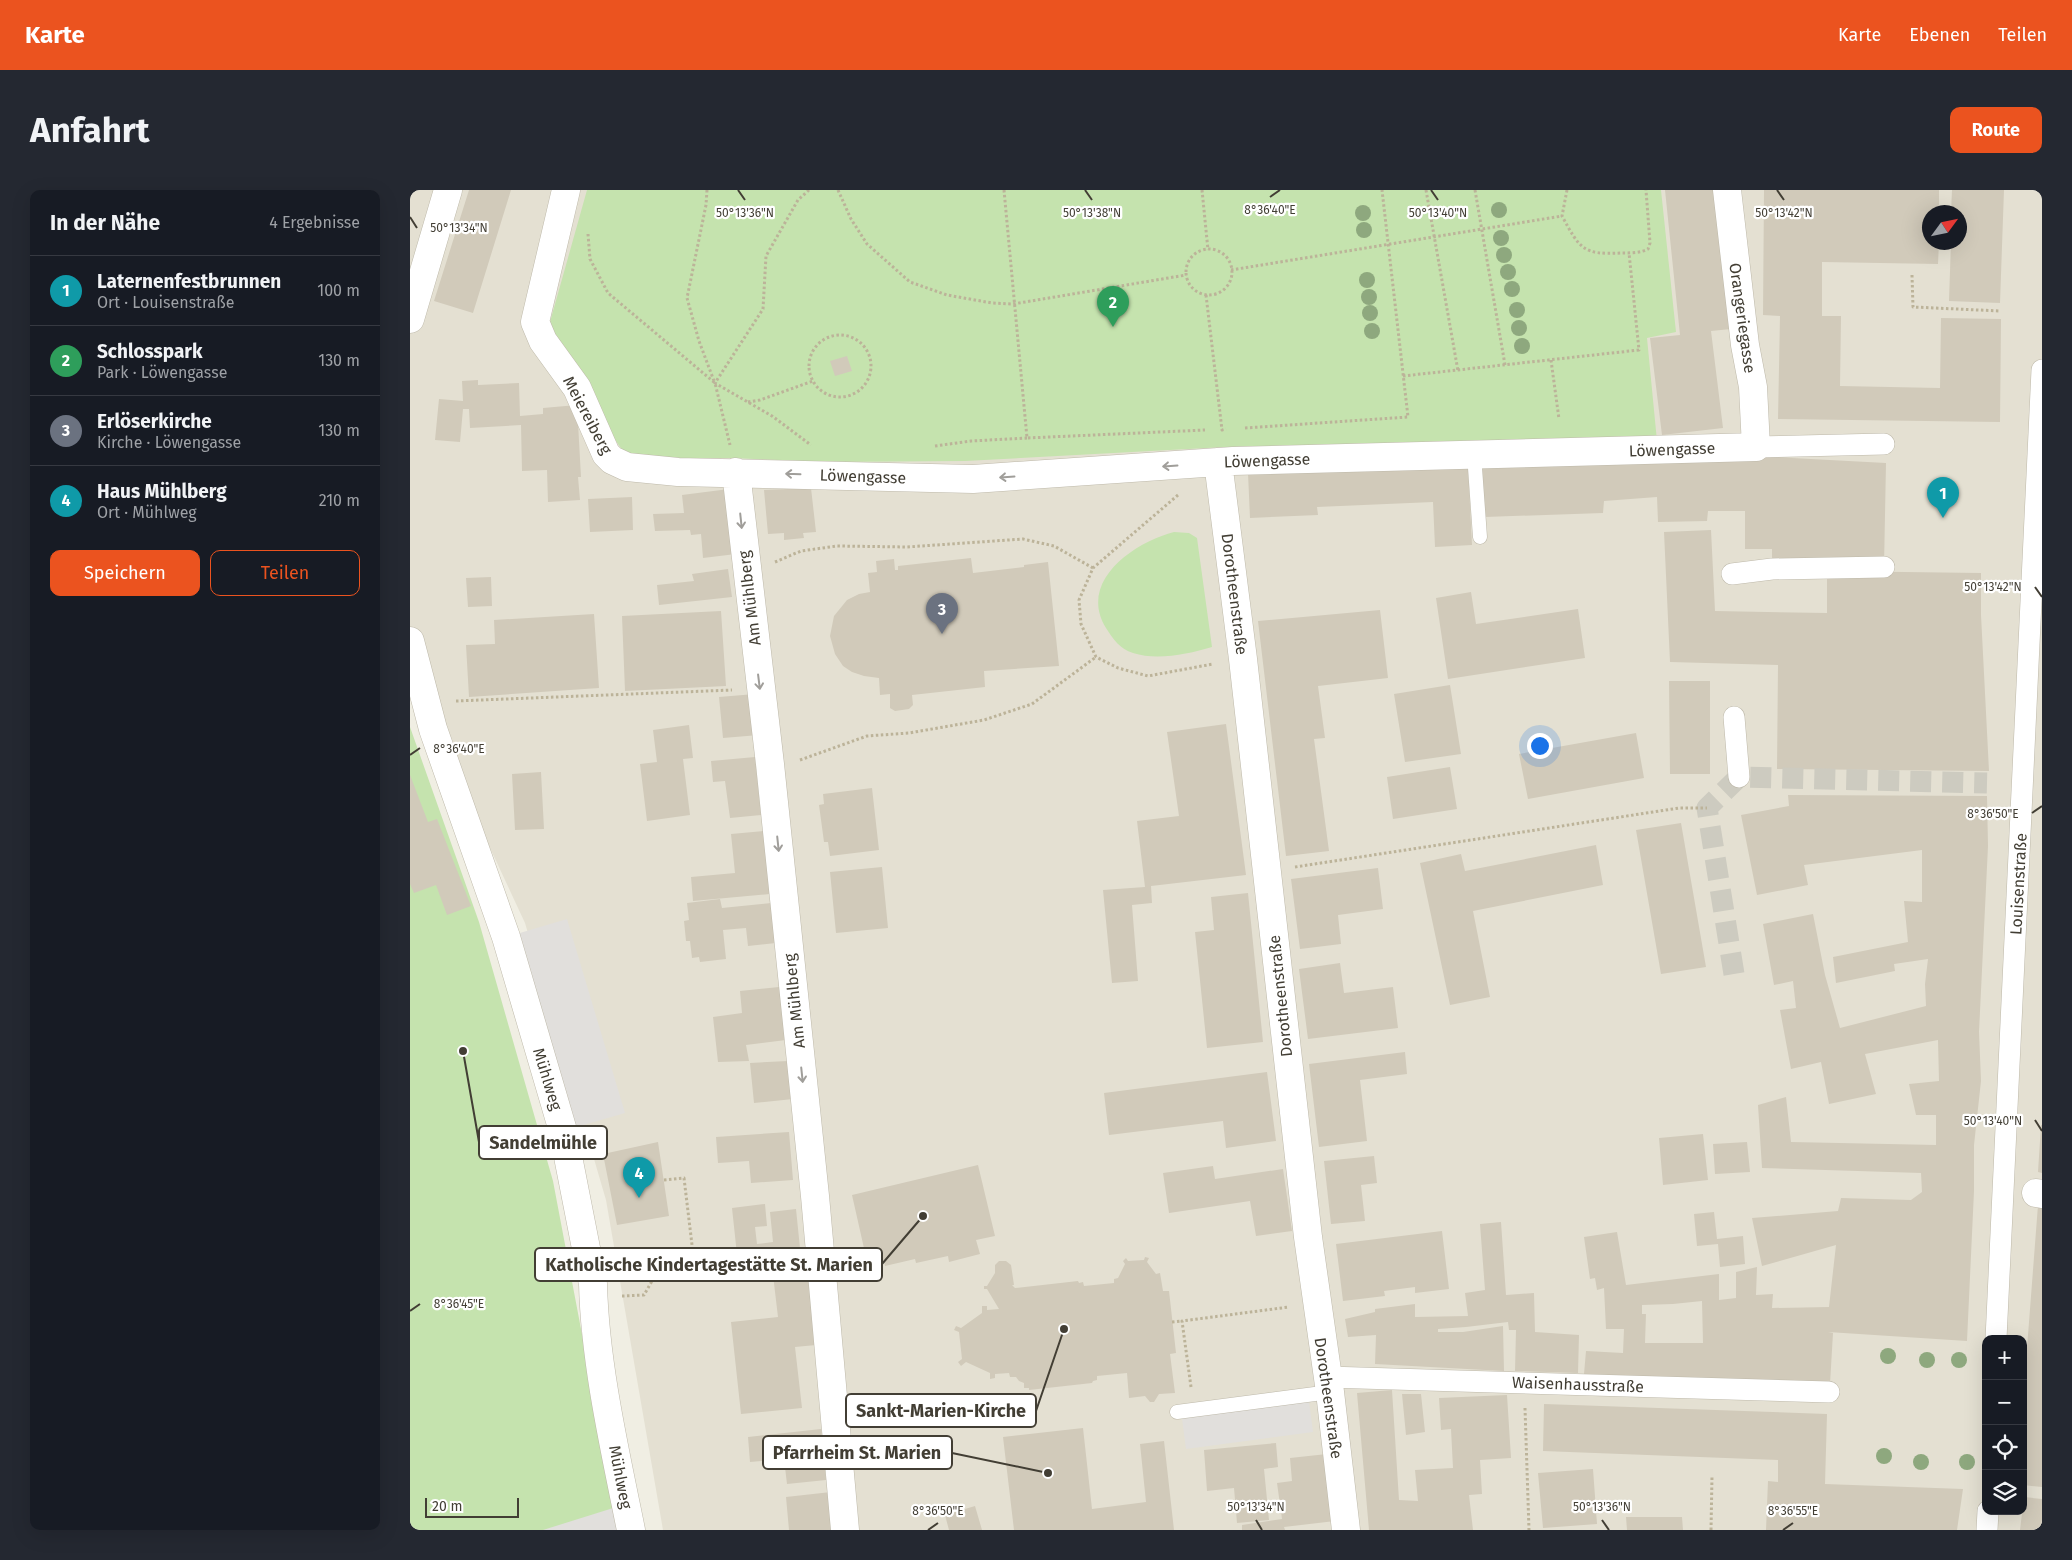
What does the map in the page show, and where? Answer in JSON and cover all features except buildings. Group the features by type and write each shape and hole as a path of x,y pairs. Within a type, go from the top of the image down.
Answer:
{"street":[{"path":"410,319 448,190"},
{"name":"Meiereiberg","path":"566,190 534,322 543,341 577,388 606,454 626,468 652,470"},
{"name":"Orangeriegasse","path":"1727,190 1745,346 1753,387 1756,446"},
{"name":"Louisenstraße","path":"1996,1335 2042,370"},
{"name":"Löwengasse","path":"652,470 973,479 1218,462 1884,444"},
{"name":"Dorotheenstraße","path":"1218,462 1243,658 1316,1303 1329,1384 1346,1530"},
{"name":"Am Mühlberg","path":"736,472 746,574 771,774 814,1186 845,1530"},
{"path":"1732,574 1772,569 1884,567"},
{"name":"Mühlweg","path":"410,641 426,703 506,937 563,1131 593,1284 602,1372 631,1530"},
{"path":"1734,717 1739,778"},
{"name":"Waisenhausstraße","path":"1329,1384 1524,1382 1829,1392"},
{"path":"1987,1530 1988,1515"}],"lane":[{"path":"1474,454 1480,537"},
{"path":"1178,1412 1329,1384"}],"path":[{"path":"706,190 706,205 687,298 699,342 714,383 736,472"},
{"path":"714,383 763,309 766,256 798,200 810,190"},
{"path":"838,190 851,219 867,244 910,282 948,296 992,303 1013,304 1186,276"},
{"path":"1004,190 1013,304 1027,438"},
{"path":"1202,190 1208,250"},
{"path":"1242,428 1408,417 1382,190"},
{"path":"1426,190 1458,371"},
{"path":"1475,190 1505,365"},
{"path":"1568,190 1562,216 1580,244 1591,253 1645,251 1650,243 1646,190"},
{"path":"1231,270 1562,216"},
{"path":"587,226 590,259 608,293 714,383 795,431 817,450"},
{"path":"1208,250 1222,254 1228,259 1231,270 1230,281 1221,292 1206,295 1193,289 1186,276 1189,261 1194,255 1208,250"},
{"path":"1403,376 1639,350 1629,253"},
{"path":"1912,275 1913,307 2000,311"},
{"path":"1206,295 1225,447 1218,462"},
{"path":"837,335 852,337 868,352 872,367 871,374 864,387 851,396 829,396 822,392 813,381 809,366 810,359 817,346 830,337 837,335"},
{"path":"1551,360 1560,419"},
{"path":"747,402 760,400 813,381"},
{"path":"928,447 971,441 1232,429"},
{"path":"1183,491 1093,568 1079,600 1081,624 1096,657 1118,668 1148,676 1243,658"},
{"path":"746,574 801,551 828,548 907,547 1023,539 1054,546 1093,568"},
{"path":"796,762 867,736 909,733 984,720 1032,704 1096,657"},
{"path":"426,703 760,689"},
{"path":"1267,873 1291,867 1679,808 1707,808"},
{"path":"664,1180 684,1178 695,1270"},
{"path":"593,1284 611,1282 623,1296 644,1295 656,1274 695,1270 820,1268"},
{"path":"1172,1322 1316,1303"},
{"path":"1182,1321 1195,1410"},
{"path":"1524,1382 1529,1530"},
{"path":"1711,1530 1712,1476"}],"shaded area":[{"path":"410,190 2042,190 2042,1530 663,1530 606,1200 525,923 410,676"},
{"path":"567,919 625,1113 563,1131 506,937"},
{"path":"1308,1394 1313,1432 1186,1449 1181,1411"},
{"path":"626,1504 631,1530 543,1530"}],"green space":[{"path":"587,190 1661,190 1676,332 1647,338 1657,441 1225,447 965,461 821,462 733,458 674,458 632,454 623,451 611,434 553,335 550,322"},
{"path":"1174,532 1189,533 1197,538 1212,647 1183,654 1162,656 1133,653 1114,640 1106,628 1099,611 1099,595 1104,580 1114,566 1128,554 1159,537"},
{"path":"410,727 479,922 553,1181 619,1530 410,1530"}],"tunnel":[{"path":"1734,974 1707,808 1739,777 1987,783"}],"place":[{"name":"Schlosspark","path":"1113,327"},
{"name":"Laternenfestbrunnen","path":"1943,518"},
{"name":"Erlöserkirche","path":"942,634"},
{"name":"Sandelmühle","path":"463,1051"},
{"name":"Haus Mühlberg","path":"639,1198"},
{"name":"Katholische Kindertagestätte St. Marien","path":"923,1216"},
{"name":"Sankt-Marien-Kirche","path":"1064,1329"},
{"name":"Pfarrheim St. Marien","path":"1048,1473"}]}
